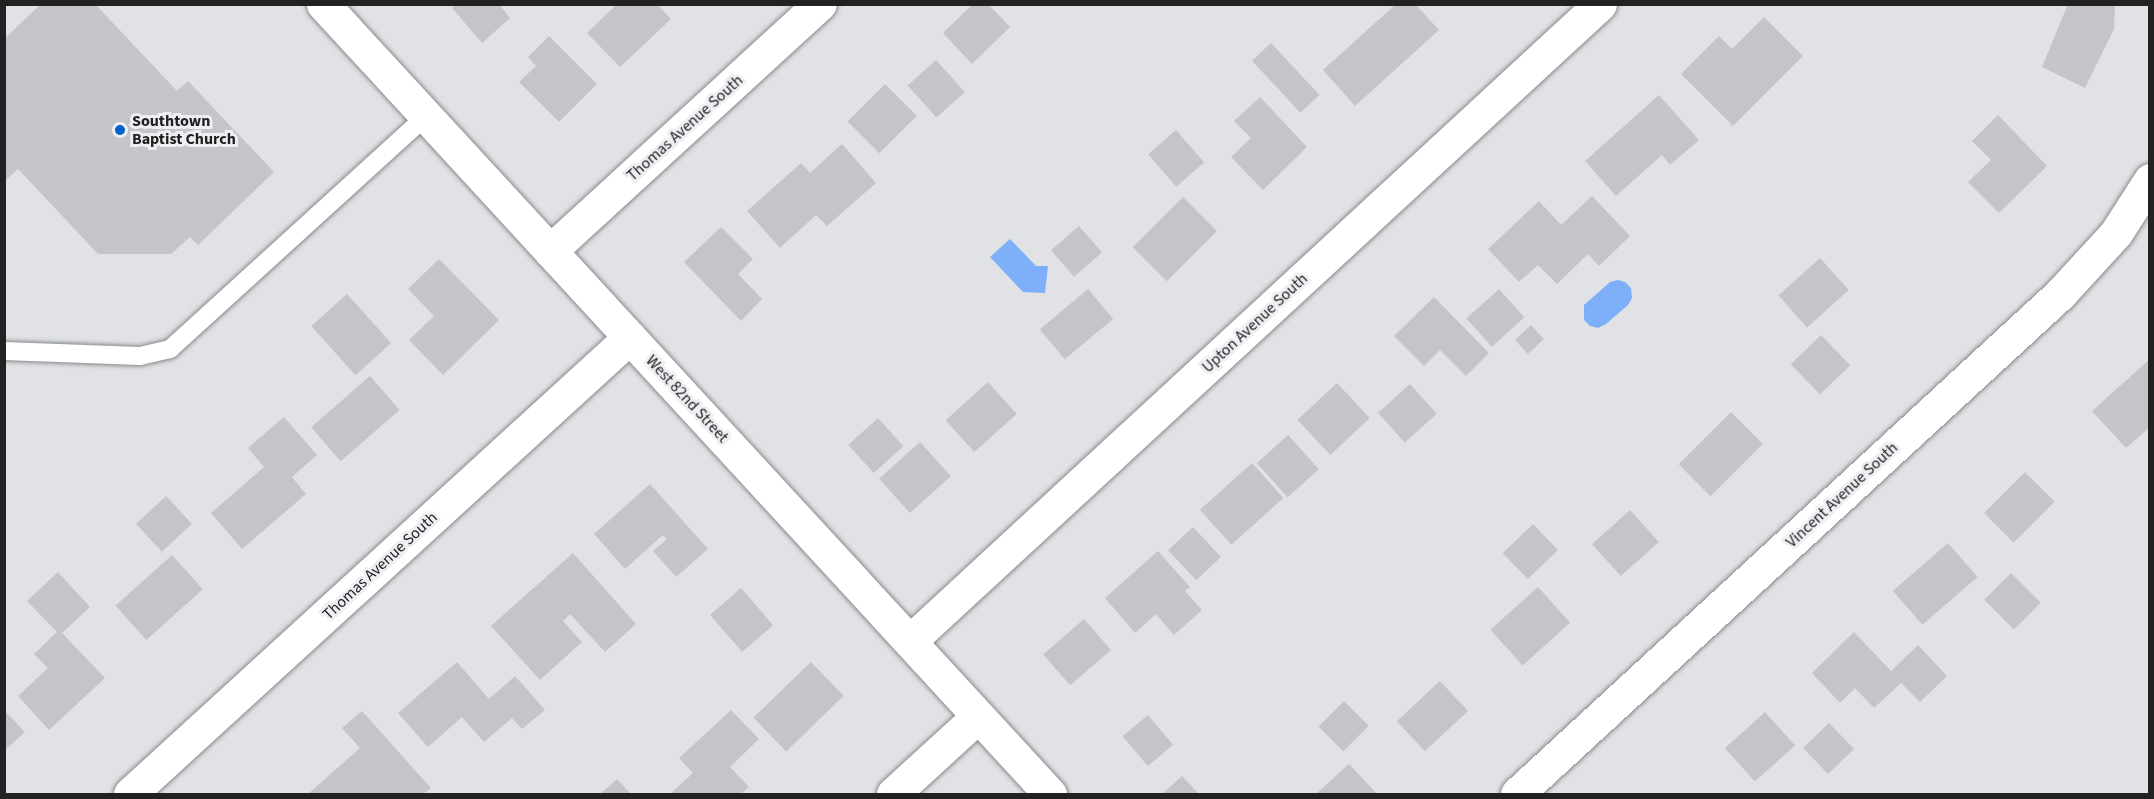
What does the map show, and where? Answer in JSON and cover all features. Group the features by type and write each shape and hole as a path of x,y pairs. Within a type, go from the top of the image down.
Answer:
{"street":[{"name":"West 82nd Street","path":"323,4 1050,795"},
{"name":"Thomas Avenue South","path":"550,251 820,4"},
{"name":"Upton Avenue South","path":"910,641 1600,4"},
{"name":"Vincent Avenue South","path":"1517,795 2060,294 2116,233 2150,180"},
{"name":"Thomas Avenue South","path":"130,795 630,337"},
{"path":"893,795 978,716"}],"lane":[{"path":"4,351 140,356 170,349 426,116"}],"water":[{"path":"1010,239 1036,266 1048,266 1045,293 1023,292 990,257"},
{"path":"1618,280 1625,282 1631,288 1632,298 1628,305 1606,324 1598,328 1590,326 1584,320 1584,305 1610,282"}],"building":[{"name":"Southtown Baptist Church","path":"41,4 95,4 177,91 188,81 274,172 198,245 190,237 171,254 98,254 18,169 4,182 4,39"},
{"path":"456,4 499,4 510,18 482,43 452,8"},
{"path":"617,4 657,4 671,19 620,67 587,33"},
{"path":"973,4 988,4 1010,27 972,64 943,33"},
{"path":"1396,4 1415,4 1439,30 1355,106 1323,70"},
{"path":"2068,4 2115,4 2114,29 2085,88 2042,67"},
{"path":"1764,17 1803,56 1733,126 1681,74 1719,36 1732,49"},
{"path":"549,36 597,84 559,122 519,82 536,66 528,57"},
{"path":"1271,43 1319,95 1300,113 1252,61"},
{"path":"936,60 965,92 937,117 908,85"},
{"path":"885,84 917,116 879,153 848,121"},
{"path":"1659,95 1699,140 1670,165 1662,155 1616,196 1585,161"},
{"path":"1260,97 1307,147 1263,190 1231,157 1251,138 1234,121"},
{"path":"1998,115 2047,166 1999,213 1968,182 1991,160 1972,141"},
{"path":"1176,130 1204,162 1176,187 1148,154"},
{"path":"842,144 876,183 827,226 816,215 780,248 747,211 801,163 810,173"},
{"path":"1592,196 1630,236 1599,266 1588,254 1557,284 1538,265 1519,282 1488,249 1539,201 1561,225"},
{"path":"1183,197 1217,231 1167,281 1133,247"},
{"path":"1079,226 1102,252 1074,277 1051,250"},
{"path":"721,227 753,259 738,274 762,299 741,321 684,262"},
{"path":"1820,258 1849,290 1807,327 1778,295"},
{"path":"439,259 499,320 443,375 409,340 434,316 408,289"},
{"path":"1088,289 1113,319 1065,359 1040,329"},
{"path":"1499,289 1524,317 1492,347 1466,318"},
{"path":"347,294 391,343 355,375 311,326"},
{"path":"1434,297 1489,353 1466,376 1440,350 1424,366 1394,336"},
{"path":"1531,325 1544,339 1528,354 1515,340"},
{"path":"1821,335 1850,365 1820,394 1791,364"},
{"path":"2150,359 2150,427 2126,448 2092,411"},
{"path":"370,376 400,410 341,461 311,427"},
{"path":"988,382 1017,414 974,452 946,420"},
{"path":"1337,383 1370,418 1330,455 1298,420"},
{"path":"1410,384 1437,414 1405,442 1378,413"},
{"path":"1731,412 1763,444 1710,496 1679,464"},
{"path":"284,417 317,455 292,477 306,494 242,549 211,513 264,467 248,448"},
{"path":"878,418 903,446 874,473 848,445"},
{"path":"1288,435 1319,469 1288,497 1257,463"},
{"path":"920,442 951,476 910,513 879,479"},
{"path":"1252,463 1283,498 1231,545 1200,510"},
{"path":"2025,472 2055,502 2014,543 1984,513"},
{"path":"650,484 708,549 676,577 653,551 667,539 663,535 625,569 594,534"},
{"path":"166,496 192,524 162,552 136,524"},
{"path":"1630,510 1659,542 1621,576 1592,544"},
{"path":"1533,524 1558,550 1528,579 1503,553"},
{"path":"1193,527 1221,557 1196,580 1168,550"},
{"path":"1948,543 1978,577 1922,625 1893,591"},
{"path":"1158,551 1190,587 1185,591 1202,610 1174,635 1156,614 1135,633 1105,598"},
{"path":"573,553 636,624 605,652 570,614 563,621 582,642 540,680 491,626"},
{"path":"172,555 203,589 146,640 116,606"},
{"path":"58,572 90,607 62,633 105,678 49,730 18,696 48,668 34,654 57,632 27,601"},
{"path":"2011,573 2041,603 2014,630 1984,600"},
{"path":"1538,587 1570,623 1523,665 1490,630"},
{"path":"741,588 773,625 742,652 710,615"},
{"path":"1084,619 1111,650 1070,685 1043,654"},
{"path":"1854,632 1891,671 1918,645 1947,676 1920,702 1901,683 1874,708 1855,688 1840,703 1812,673"},
{"path":"457,662 489,699 515,676 545,710 522,729 512,718 484,742 462,717 428,747 398,713"},
{"path":"811,662 844,696 786,751 753,718"},
{"path":"1440,681 1468,711 1425,751 1397,721"},
{"path":"1344,701 1369,726 1343,751 1319,726"},
{"path":"4,710 25,732 4,751"},
{"path":"731,710 759,739 730,767 749,787 741,794 670,794 693,773 679,758"},
{"path":"362,711 431,788 423,794 308,794 360,748 342,728"},
{"path":"1765,712 1795,745 1755,782 1725,748"},
{"path":"1148,715 1173,745 1148,766 1123,736"},
{"path":"1829,723 1854,749 1828,774 1803,748"},
{"path":"1349,764 1377,794 1316,794"},
{"path":"1182,776 1199,794 1162,794"},
{"path":"617,779 631,794 600,794"}],"place":[{"name":"Southtown Baptist Church","path":"120,130"}]}
